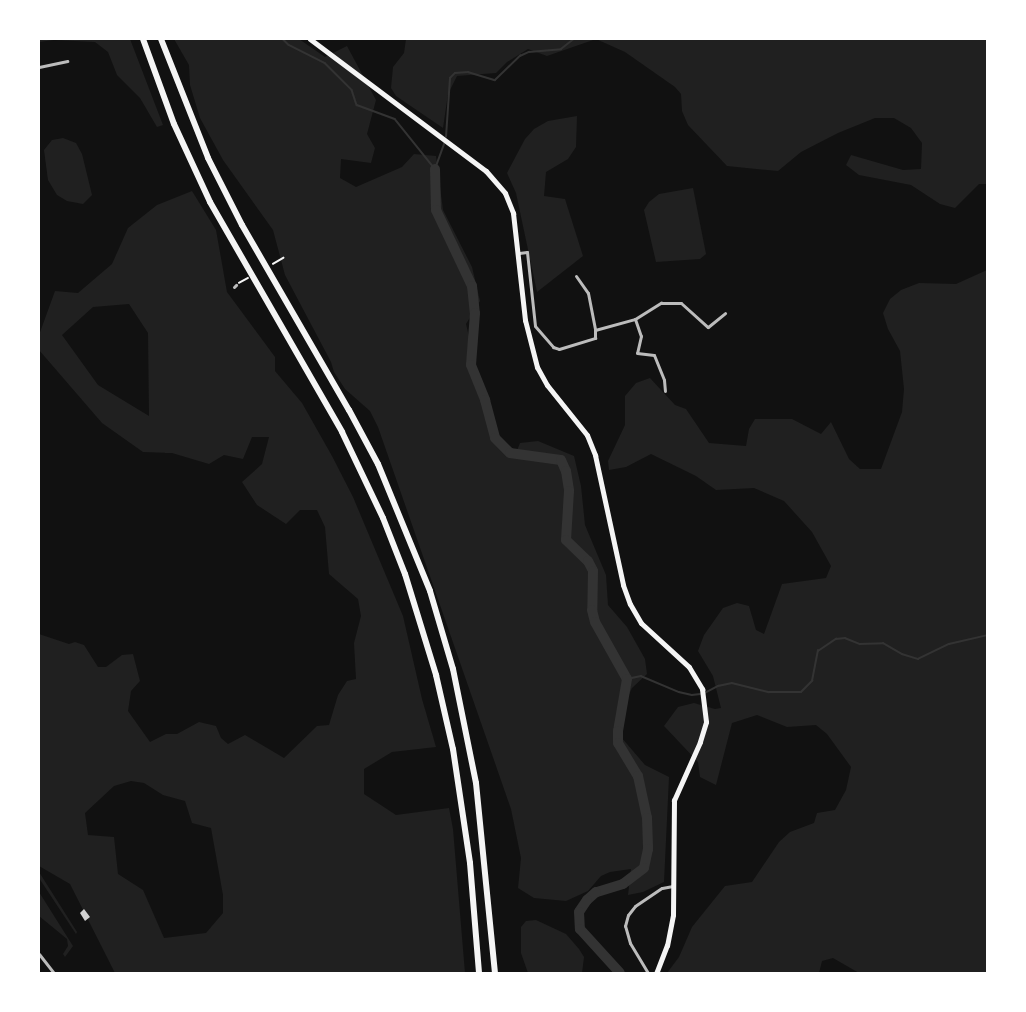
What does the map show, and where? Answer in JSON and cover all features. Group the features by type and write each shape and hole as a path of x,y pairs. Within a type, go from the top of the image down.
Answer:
{"highway":[{"path":"143,39 174,123 210,202 342,432 405,574 436,675 453,748 470,863 479,973"},
{"path":"161,39 208,158 242,225 368,446 394,500 430,591 453,669 476,783 495,973"}],"main road":[{"path":"310,39 486,171 505,193 513,213 525,320 537,367 547,385 579,422 591,445 623,585 630,604 641,623 689,667 704,699 706,722 700,742 674,800 673,915 667,945 656,973"}],"street":[{"path":"39,67 67,61"},
{"path":"519,253 527,252 535,326 553,347 566,350 595,338 588,293 576,276"},
{"path":"595,330 635,320 656,305 667,302 681,303 708,327 725,313"},
{"path":"635,320 641,336 638,353 654,355 664,380 665,392"},
{"path":"648,973 630,943 625,926 628,915 662,888 673,886"},
{"path":"39,954 54,973"}],"path":[{"path":"264,269 283,258"},
{"path":"235,286 255,274"}],"shaded area":[{"path":"39,39 130,39 163,125 157,127 140,98 117,75 108,52 95,42 54,40 39,42"},
{"path":"174,39 299,39 325,57 347,46 376,100 367,134 375,148 371,163 341,159 340,178 356,187 402,167 414,154 436,156 443,210 472,267 480,301 466,324 487,414 504,451 516,453 520,443 538,441 574,456 581,486 585,525 606,575 608,605 627,627 645,659 647,674 632,688 623,708 621,737 645,765 669,777 664,882 643,892 628,895 631,869 610,872 601,876 588,891 566,901 534,898 518,888 521,858 511,809 378,427 370,411 345,389 334,372 331,362 285,275 273,230 223,160 200,118 190,85 189,65"},
{"path":"406,39 596,39 547,56 528,49 507,62 496,73 457,76 448,94 443,128 396,96 391,88 393,67 404,53"},
{"path":"596,39 987,39 987,184 979,184 955,208 940,204 911,185 859,175 846,165 851,155 903,170 921,169 922,143 911,128 894,118 875,118 838,133 801,152 778,171 727,166 688,125 682,111 681,94 675,87 625,52"},
{"path":"577,116 576,147 568,159 546,172 544,196 565,199 583,256 537,292 516,193 507,173 525,139 534,129 548,121"},
{"path":"63,138 76,143 82,154 92,195 83,204 67,201 57,195 48,180 44,150 52,140"},
{"path":"693,188 706,254 700,259 656,262 644,210 649,202 659,194"},
{"path":"192,191 216,230 227,292 275,357 275,371 302,403 332,456 353,497 403,616 422,699 436,747 392,752 364,769 364,794 396,815 449,808 453,829 465,973 115,973 70,884 39,866 39,634 69,644 75,642 84,645 98,667 106,667 122,655 133,654 140,681 131,691 128,711 150,742 166,734 177,734 199,722 216,726 221,738 228,744 245,735 284,758 317,726 329,725 338,695 347,681 356,679 354,643 361,616 358,599 329,574 325,527 317,510 300,510 286,524 257,505 242,482 262,464 269,437 252,437 243,459 224,455 209,464 172,453 143,452 102,423 39,350 39,335 55,291 78,293 112,264 128,228 157,205","holes":["129,304 148,333 149,416 98,385 62,335 93,307","131,781 144,783 163,795 185,801 192,823 211,828 223,895 223,913 206,933 164,938 143,890 118,874 114,837 88,835 85,813 114,786"]},
{"path":"987,270 987,973 859,973 833,958 822,961 819,973 667,973 679,957 692,927 725,886 752,882 779,842 790,832 814,823 817,813 835,810 846,790 851,767 827,734 816,725 787,727 757,715 732,723 716,785 700,777 698,762 664,726 678,707 694,703 715,709 721,708 713,676 698,651 704,635 723,608 737,603 749,606 756,630 764,634 782,584 826,578 831,566 812,532 784,501 754,488 716,490 696,476 651,454 626,467 609,470 608,461 625,425 625,396 636,383 650,378 675,405 686,409 709,443 746,446 749,429 755,419 792,419 821,434 831,422 849,459 860,469 881,469 902,412 904,389 900,351 888,329 883,313 890,299 901,290 919,283 956,284"},
{"path":"39,872 77,932 76,934 39,878"},
{"path":"39,892 73,946 65,957 63,954 68,946 67,939 39,916"},
{"path":"536,920 566,934 584,957 582,973 528,973 521,953 521,927 526,921"}],"building":[{"path":"84,909 90,917 85,921 80,913"}],"waterway":[{"path":"283,39 289,45 325,63 352,90 357,105 395,119 435,169 445,142"},
{"path":"446,137 450,78 455,73 468,72 495,80 520,56 529,52 561,49 574,39"},
{"path":"435,169 436,210 472,286 475,313 471,365 485,400 495,438 510,453 561,460 566,471 569,491 566,540 588,561 593,571 592,610 595,622 627,679 618,743 638,776 647,818 648,849 644,868 623,884 596,892 579,912 580,929 620,973"},
{"path":"705,693 718,686 732,683 769,692 801,692 812,681 818,651 836,639 845,638 860,644 883,643 902,654 918,659 949,644 987,635"},
{"path":"627,679 641,676 679,692 700,694"}]}
